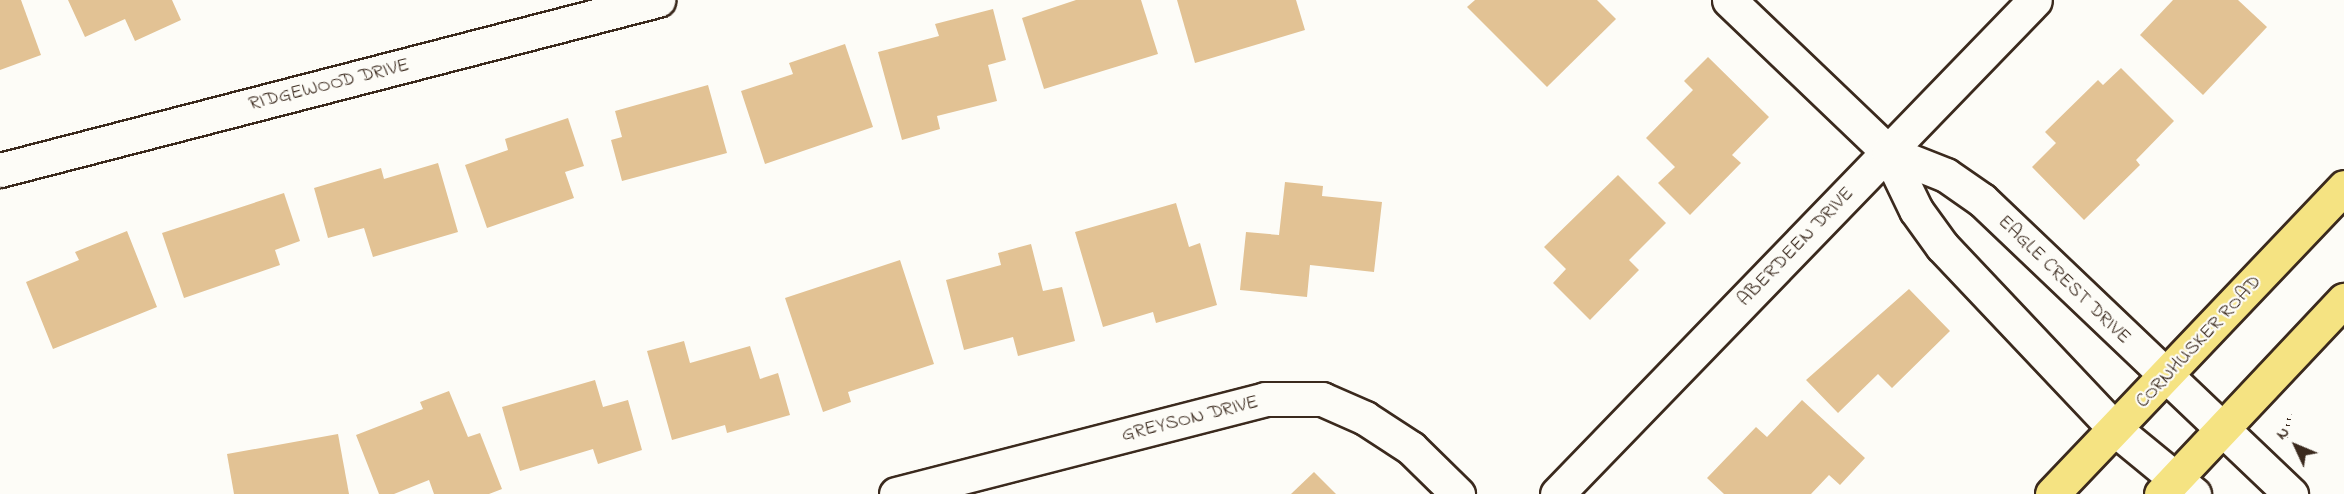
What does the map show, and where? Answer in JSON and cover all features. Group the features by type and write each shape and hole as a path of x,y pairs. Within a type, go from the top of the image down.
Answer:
{"main road":[{"name":"CORNHUSKER ROAD","path":"2052,494 2165,379 2344,187"},
{"path":"2177,488 2225,430 2344,300"}],"street":[{"name":"RIDGEWOOD DRIVE","path":"0,170 657,0"},
{"name":"EAGLE CREST DRIVE","path":"1729,0 1888,152 1916,210 1942,246 2116,430 2177,488"},
{"name":"ABERDEEN DRIVE","path":"1557,494 2035,0"},
{"name":"EAGLE CREST DRIVE","path":"1888,152 1946,175 1982,200 2165,379 2225,430 2291,494"},
{"name":"GREYSON DRIVE","path":"896,494 1265,399 1322,399 1365,417 1411,447 1458,494"}],"building":[{"path":"0,0 21,0 41,55 0,70"},
{"path":"68,0 172,0 181,20 135,41 125,19 85,37"},
{"path":"1076,0 1141,0 1158,54 1044,89 1022,18"},
{"path":"1177,0 1296,0 1305,30 1195,63"},
{"path":"1475,0 1597,0 1616,19 1547,87 1467,7"},
{"path":"2173,0 2238,0 2267,27 2203,95 2140,35"},
{"path":"993,9 1006,60 988,65 997,101 937,116 940,129 902,140 878,52 939,36 935,24"},
{"path":"845,44 873,127 765,164 741,91 793,74 789,63"},
{"path":"1708,57 1769,117 1732,155 1741,163 1690,215 1658,183 1675,167 1646,138 1693,90 1684,81"},
{"path":"2121,68 2174,121 2136,160 2140,165 2084,220 2032,167 2056,143 2045,132 2098,80 2103,85"},
{"path":"708,85 727,153 622,181 611,140 622,137 615,111"},
{"path":"568,118 584,166 565,172 574,198 487,228 465,165 508,150 505,139"},
{"path":"438,163 458,232 373,257 364,228 328,238 314,188 381,168 384,179"},
{"path":"1618,175 1666,223 1629,260 1639,270 1590,320 1553,283 1566,269 1544,247"},
{"path":"1285,182 1323,186 1322,196 1382,202 1374,272 1310,265 1307,297 1240,290 1246,232 1279,235"},
{"path":"284,193 300,241 275,250 280,265 184,298 162,233"},
{"path":"1176,203 1189,247 1200,243 1217,305 1156,323 1153,312 1103,327 1075,232"},
{"path":"127,231 157,307 53,349 26,282 79,260 75,252"},
{"path":"1031,244 1043,291 1062,287 1075,341 1018,356 1013,337 964,350 946,280 1001,265 998,253"},
{"path":"900,260 934,364 848,392 851,402 823,412 785,298"},
{"path":"1909,289 1950,331 1892,388 1878,374 1838,413 1806,380"},
{"path":"684,341 690,363 750,346 760,379 778,373 790,415 727,433 725,425 672,440 647,351"},
{"path":"595,380 603,407 628,400 642,450 598,464 593,449 520,471 502,407"},
{"path":"449,391 468,437 480,433 502,489 489,494 434,494 429,480 394,494 379,494 356,435 423,409 420,402"},
{"path":"1802,400 1865,458 1840,485 1829,475 1811,494 1724,494 1707,478 1756,427 1767,437"},
{"path":"338,434 349,494 234,494 227,454"},
{"path":"1314,472 1336,494 1291,494"}]}
